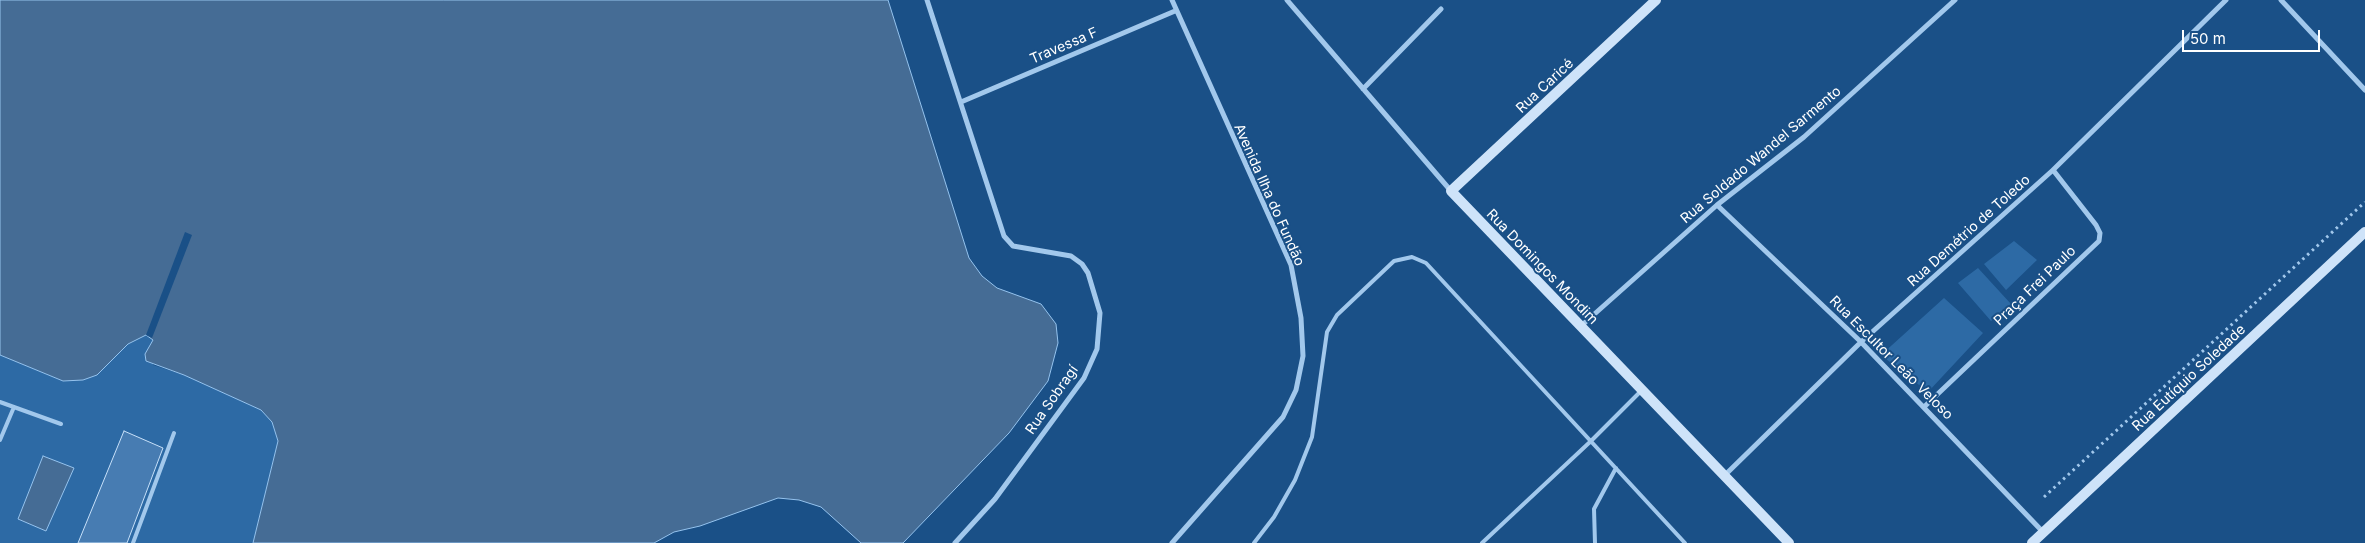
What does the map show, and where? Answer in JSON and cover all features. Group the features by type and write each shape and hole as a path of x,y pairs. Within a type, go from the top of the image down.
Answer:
{"street":[{"name":"Rua Sobragí","path":"927,0 1004,236 1013,246 1071,256 1082,264 1088,273 1100,313 1096,349 1084,378 995,499 955,543"},
{"name":"Avenida Ilha do Fundão","path":"1172,0 1175,12 1290,265 1301,318 1303,356 1296,390 1284,417 1172,543"},
{"name":"Rua Domingos Mondim","path":"1287,0 1451,192 1642,390 1784,541"},
{"name":"Rua Caricé","path":"1451,192 1656,0"},
{"name":"Rua Soldado Wandel Sarmento","path":"1581,327 1717,206 1804,137 1955,0"},
{"name":"Rua Demétrio de Toledo","path":"1724,476 1861,342 2053,170 2226,0"},
{"path":"2281,0 2365,90"},
{"path":"1363,89 1441,9"},
{"name":"Travessa F","path":"961,102 1175,12"},
{"name":"Praça Frei Paulo","path":"1924,407 2099,241 2100,233 2096,225 2053,170"},
{"name":"Rua Escultor Leão Veloso","path":"1717,206 1861,342 2043,532"},
{"name":"Rua Eutíquio Soledade","path":"2032,543 2365,232"}],"lane":[{"path":"1254,543 1274,517 1295,480 1312,437 1327,332 1337,315 1394,261 1412,257 1426,263 1685,543"},
{"path":"1482,543 1591,441 1642,390"},
{"path":"0,402 61,424"},
{"path":"0,440 14,407"},
{"path":"133,543 174,433"},
{"path":"1595,543 1594,509 1616,468"}],"path":[{"path":"2044,497 2365,202"}],"shaded area":[{"path":"0,0 888,0 969,258 982,276 997,288 1041,304 1056,324 1058,343 1048,381 1009,433 903,543 861,543 821,507 799,500 778,498 700,526 674,532 654,543 253,543 278,441 272,422 261,410 184,375 146,361 145,354 153,340 146,335 128,344 97,375 83,380 63,381 0,355"},
{"path":"2014,241 2037,260 2006,290 1984,264"},
{"path":"1978,268 2011,304 1991,321 1958,283"},
{"path":"1944,298 1983,333 1928,392 1881,355"},
{"path":"146,335 153,340 153,365 184,375 261,410 272,422 278,441 253,543 0,543 0,355 63,381 97,375 128,344"},
{"path":"43,456 74,468 46,531 18,519"}],"pier":[{"path":"185,232 192,235 152,338 146,335"}],"building":[{"path":"124,431 163,448 127,543 78,543"}]}
